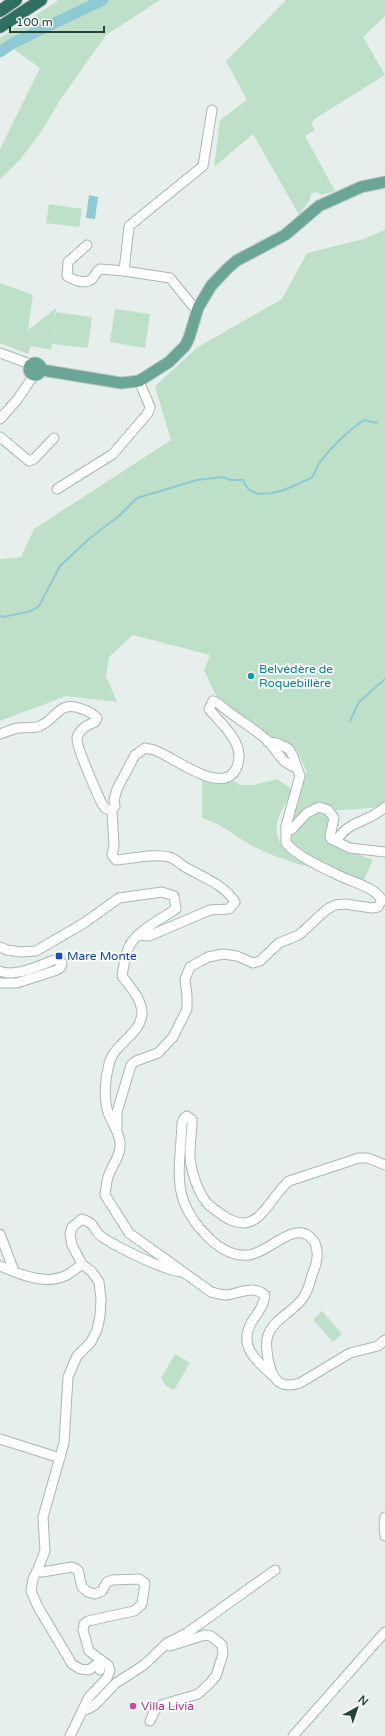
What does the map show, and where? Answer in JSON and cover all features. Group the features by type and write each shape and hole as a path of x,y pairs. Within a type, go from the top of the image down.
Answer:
{"highway":[{"path":"0,11 16,0"},
{"path":"0,28 40,0"}],"main road":[{"path":"30,364 34,362 39,364 38,373 121,383 139,381 169,362 185,346 198,308 211,286 220,275 236,261 285,235 319,206 361,187 383,182"}],"street":[{"path":"124,271 129,226 203,166 212,110"},
{"path":"87,245 68,262 67,276 74,280 84,282 92,279 97,270 100,269 170,278 192,305 198,308"},
{"path":"0,353 30,364"},
{"path":"0,419 38,373"},
{"path":"57,489 112,454 148,413 150,407 139,381"},
{"path":"0,437 29,461 34,459 54,438"},
{"path":"138,935 149,936 210,910 229,909 235,902 229,894 203,876 170,857 160,856 116,860 112,855 120,849 112,811 115,806 114,800 116,789 135,755 145,748 154,750 200,774 224,778 234,774 238,766 239,753 234,739 226,726 209,709 213,702 218,703 268,742 279,757 291,766 297,768 300,776 288,816 286,843 292,850 338,875 378,893 382,900 378,907 372,908 345,904 335,905 326,910 299,935 279,943 260,961 253,963 237,956 223,954 208,957 190,967 185,979 187,1010 172,1037 158,1053 136,1061 131,1065 117,1112 117,1129 120,1141 120,1153 107,1178 105,1195 129,1234 211,1292 225,1295 255,1289 260,1290 265,1295 264,1302 251,1324 247,1337 249,1350 253,1358 283,1385 300,1383 350,1353 378,1346 385,1340"},
{"path":"0,734 17,728 39,727 54,716 59,709 67,706 75,706 93,713 97,718 95,722 80,730 77,739 80,751 101,802 105,808 112,811"},
{"path":"286,831 291,830 307,813 319,807 328,810 334,818 330,836 331,839 350,848 385,852"},
{"path":"336,842 342,832 353,824 381,811 385,807"},
{"path":"226,884 230,891 229,894"},
{"path":"0,947 7,950 21,952 36,951 84,923 119,898 162,892 174,896 176,909 150,925 138,935 130,944 125,960 122,976 140,1001 142,1014 137,1029 118,1048 109,1062 105,1103 117,1129"},
{"path":"0,971 5,974 31,970 56,960 60,960 62,964 57,970 17,983 0,983"},
{"path":"272,1375 266,1344 268,1334 274,1326 303,1298 308,1289 316,1265 318,1253 316,1245 311,1237 304,1232 297,1232 260,1252 249,1255 233,1254 216,1244 196,1226 183,1202 178,1172 182,1123 184,1118 187,1116 192,1120 190,1156 193,1174 201,1193 208,1204 224,1217 237,1222 249,1222 258,1217 282,1185 289,1181 359,1158 368,1158 385,1165"},
{"path":"100,1670 97,1664 89,1670 80,1669 72,1664 38,1607 31,1591 33,1579 46,1551 43,1517 64,1444 68,1377 77,1356 91,1342 97,1330 100,1316 101,1299 99,1282 92,1272 82,1264 72,1245 70,1234 72,1227 82,1219 92,1223 101,1236 112,1243 158,1265 176,1272 182,1272"},
{"path":"0,1234 14,1271"},
{"path":"0,1266 39,1279 52,1280 66,1275 82,1264"},
{"path":"0,1439 60,1458"},
{"path":"385,1517 385,1536"},
{"path":"37,1571 42,1572 72,1568 78,1570 82,1587 88,1592 95,1594 102,1591 107,1582 112,1580 139,1579 145,1583 142,1604 134,1611 88,1621 84,1624 83,1630 89,1650 108,1665 110,1670 107,1678 89,1697 70,1736"},
{"path":"82,1711 95,1705 116,1683 144,1665 167,1643 187,1633 276,1570"},
{"path":"293,1736 385,1632"},
{"path":"150,1721 155,1710 161,1705 198,1694 208,1685 216,1676 223,1654 222,1645 211,1636 205,1635 161,1648"}],"green space":[{"path":"59,0 160,0 106,35 62,97 41,132 19,161 0,179 0,149 40,68 12,48 0,55 0,38"},
{"path":"286,0 385,0 385,16 363,37 385,75 316,118 311,124 315,130 305,136 335,191 321,195 317,192 311,194 310,200 299,215 253,134 214,167 220,120 247,100 226,61"},
{"path":"49,204 82,209 79,227 46,223"},
{"path":"385,230 385,807 327,811 323,805 292,824 289,824 307,772 296,749 264,735 217,698 204,670 210,655 133,635 109,657 106,676 117,702 66,696 0,721 0,559 21,557 34,529 171,440 155,386 198,347 282,299 307,253 363,239"},
{"path":"0,283 33,295 28,330 56,308 53,337 56,312 92,317 88,348 52,344 51,350 31,346 28,354 0,343"},
{"path":"115,309 150,314 145,348 110,342"},
{"path":"202,777 229,778 240,785 253,785 277,779 293,790 278,819 277,832 279,839 282,846 287,851 300,860 315,867 310,867 283,859 264,851 251,845 221,826 202,818"},
{"path":"314,811 325,812 329,817 325,834 326,839 331,844 373,860 363,882 334,870 290,846 290,834"},
{"path":"322,1311 342,1334 333,1342 313,1320"},
{"path":"175,1354 190,1363 174,1390 166,1386 161,1378"}],"water":[{"path":"89,195 98,197 95,219 86,218"}],"waterway":[{"path":"0,52 13,43 103,0"},
{"path":"0,616 3,617 31,611 39,606 60,566 89,539 120,515 137,498 197,480 222,477 231,480 243,480 247,488 253,492 261,494 287,489 312,477 318,465 333,446 358,424 364,420 377,423"},
{"path":"350,721 359,702 385,679"}],"place":[{"name":"Belvédère de Roquebillère","path":"251,676"},
{"name":"Mare Monte","path":"59,956"},
{"name":"Villa Livia","path":"133,1706"}]}
